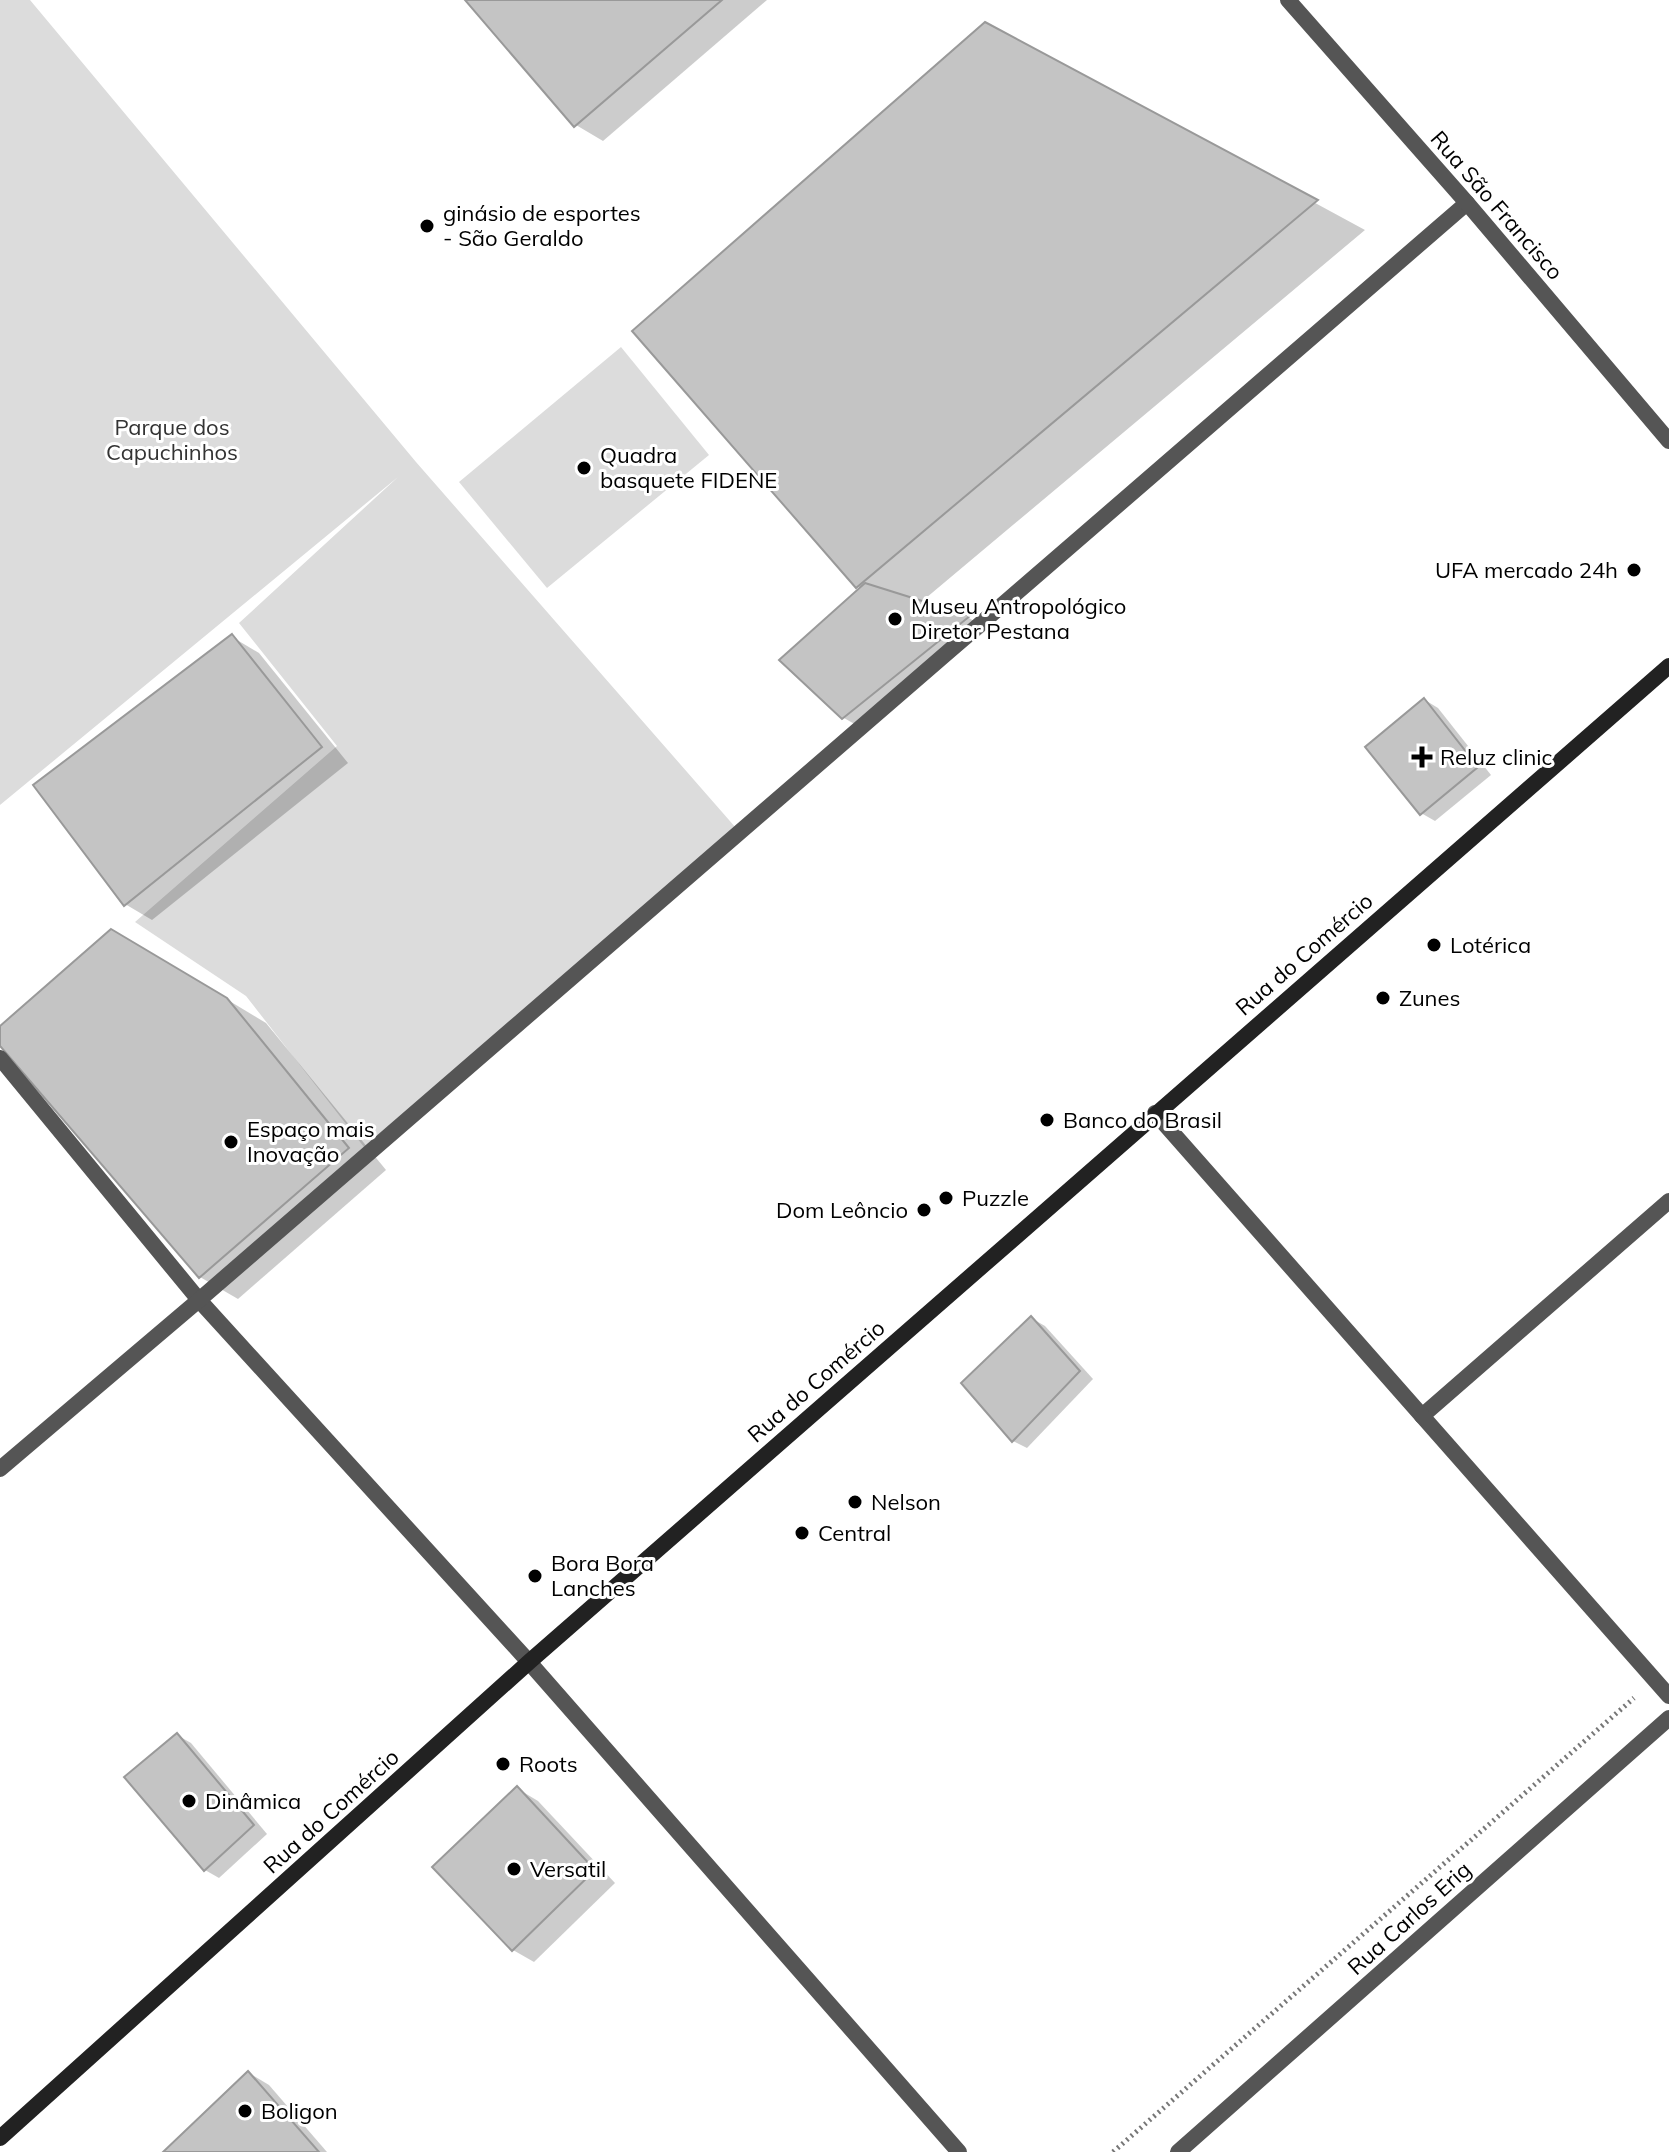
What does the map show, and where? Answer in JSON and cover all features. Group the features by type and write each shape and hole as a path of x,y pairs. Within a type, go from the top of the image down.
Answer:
{"main road":[{"name":"Rua do Comércio","path":"0,2138 529,1662 1669,666"}],"street":[{"name":"Rua São Francisco","path":"1288,0 1467,203 1669,441"},
{"path":"0,1469 1467,203"},
{"path":"0,1058 199,1300 529,1662 959,2152"},
{"path":"1155,1113 1669,1696"},
{"path":"1422,1416 1669,1201"},
{"name":"Rua Carlos Erig","path":"1178,2152 1669,1718"}],"path":[{"path":"1113,2152 1654,1680"}],"green space":[{"name":"Parque dos Capuchinhos","path":"0,0 30,0 416,462 736,828 364,1147 246,996 135,922 337,746 239,623 398,477 0,805"},
{"name":"Quadra basquete FIDENE","path":"621,347 709,455 547,588 459,482"}],"building":[{"path":"465,0 722,0 574,127"},
{"path":"985,22 1318,200 856,588 632,331"},
{"path":"865,583 970,616 842,719 779,660"},
{"path":"232,634 322,747 124,906 33,785"},
{"name":"Reluz clinic","path":"1424,698 1478,767 1420,815 1365,747"},
{"path":"111,929 227,998 349,1148 199,1278 0,1046 0,1026"},
{"path":"1031,1316 1080,1371 1012,1442 961,1383"},
{"name":"Dinâmica","path":"177,1733 254,1825 204,1871 124,1777"},
{"name":"Versatil","path":"517,1786 595,1870 512,1951 432,1867"},
{"name":"Boligon","path":"248,2071 319,2152 163,2152"}],"place":[{"name":"ginásio de esportes - São Geraldo","path":"427,226"},
{"name":"Quadra basquete FIDENE","path":"584,468"},
{"name":"UFA mercado 24h","path":"1634,570"},
{"name":"Museu Antropológico Diretor Pestana","path":"895,619"},
{"name":"Reluz clinic","path":"1422,757"},
{"name":"Lotérica","path":"1434,945"},
{"name":"Zunes","path":"1383,998"},
{"name":"Banco do Brasil","path":"1047,1120"},
{"name":"Espaço mais Inovação","path":"231,1142"},
{"name":"Puzzle","path":"946,1198"},
{"name":"Dom Leôncio","path":"924,1210"},
{"name":"Nelson","path":"855,1502"},
{"name":"Central","path":"802,1533"},
{"name":"Bora Bora Lanches","path":"535,1576"},
{"name":"Roots","path":"503,1764"},
{"name":"Dinâmica","path":"189,1801"},
{"name":"Versatil","path":"514,1869"},
{"name":"Boligon","path":"245,2111"}]}
